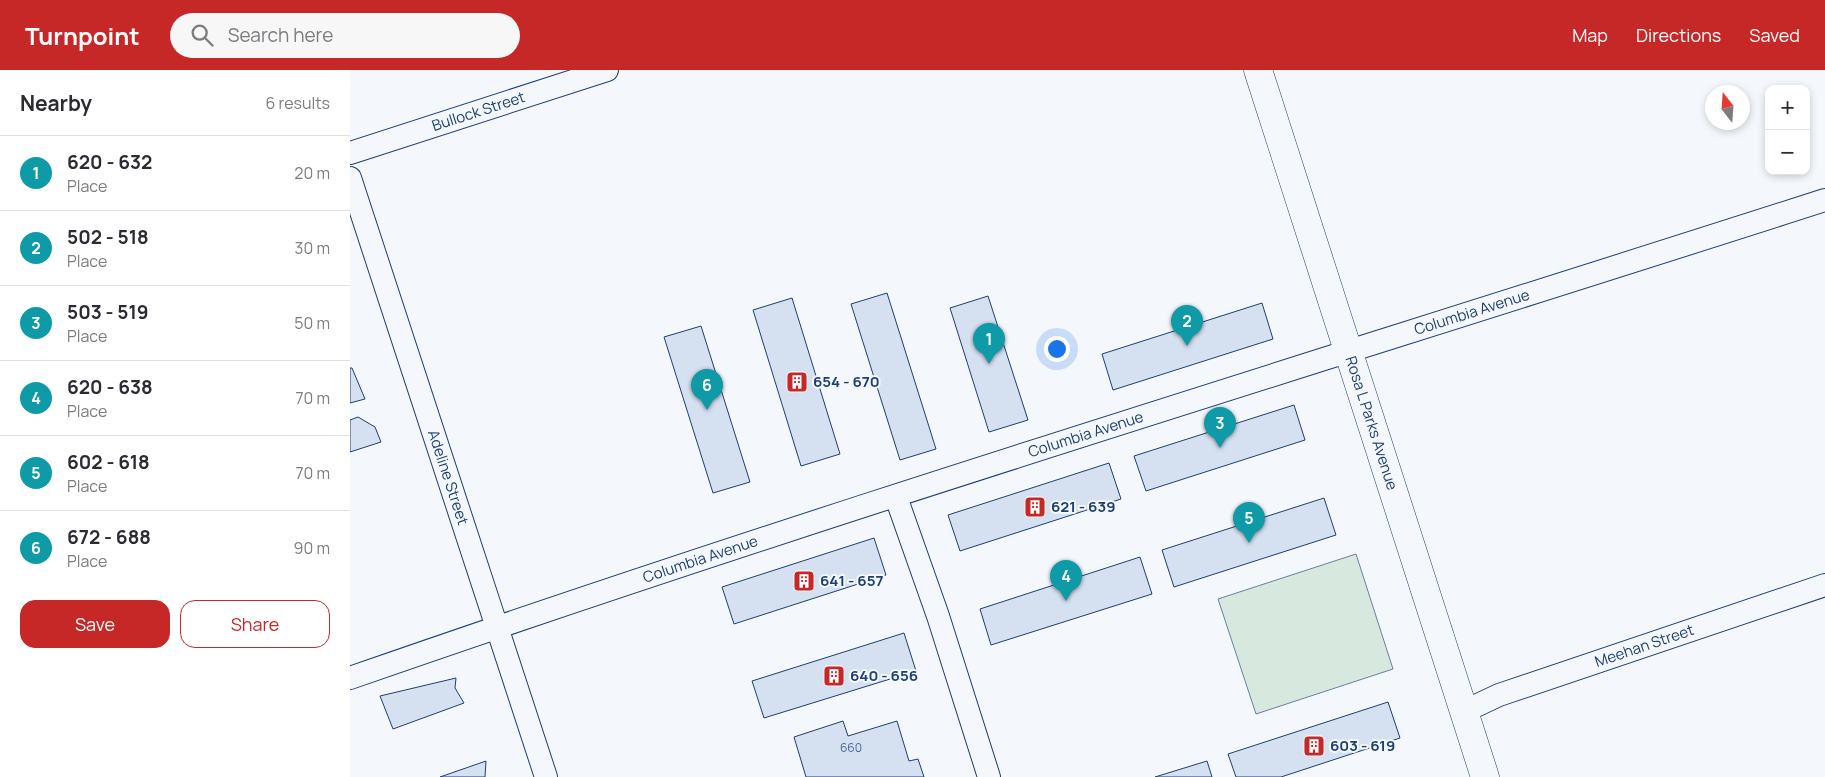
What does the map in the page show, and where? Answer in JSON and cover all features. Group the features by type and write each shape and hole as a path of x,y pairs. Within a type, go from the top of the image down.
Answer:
{"street":[{"name":"Bullock Street","path":"350,153 607,70"},
{"name":"Rosa L Parks Avenue","path":"1258,70 1485,777"},
{"name":"Adeline Street","path":"350,178 546,777"},
{"name":"Columbia Avenue","path":"350,678 497,627 896,497 1825,200"},
{"path":"896,497 938,616 988,777"},
{"name":"Meehan Street","path":"1465,711 1499,696 1825,585"}],"shaded area":[{"path":"1356,554 1393,669 1256,714 1218,599"}],"building":[{"path":"887,293 936,449 900,460 851,304"},
{"path":"988,296 1028,420 989,432 950,308"},
{"name":"654 - 670","path":"792,298 840,454 801,466 753,310"},
{"path":"1262,303 1273,339 1113,390 1102,354"},
{"path":"701,326 750,482 713,493 664,337"},
{"path":"350,368 352,368 365,399 350,403"},
{"path":"1294,405 1305,440 1146,491 1134,456"},
{"path":"358,417 375,427 381,442 350,452 350,420"},
{"name":"621 - 639","path":"1109,463 1121,499 960,551 948,515"},
{"path":"1324,498 1336,535 1174,587 1162,550"},
{"name":"641 - 657","path":"874,538 886,575 734,624 722,587"},
{"path":"1140,557 1152,594 991,645 980,609"},
{"name":"640 - 656","path":"904,633 916,671 764,718 752,681"},
{"path":"456,678 455,688 464,703 393,729 380,696"},
{"name":"603 - 619","path":"1388,702 1400,738 1281,777 1236,777 1228,754"},
{"path":"843,721 848,736 897,721 909,761 918,759 924,777 806,777 794,737"},
{"path":"486,761 485,777 440,777"},
{"path":"1207,761 1212,777 1155,777"}],"place":[{"name":"502 - 518","path":"1187,346"},
{"name":"620 - 632","path":"989,364"},
{"name":"654 - 670","path":"797,382"},
{"name":"672 - 688","path":"707,410"},
{"name":"503 - 519","path":"1220,448"},
{"name":"621 - 639","path":"1035,507"},
{"name":"602 - 618","path":"1249,543"},
{"name":"641 - 657","path":"804,581"},
{"name":"620 - 638","path":"1066,601"},
{"name":"640 - 656","path":"834,676"},
{"name":"603 - 619","path":"1314,746"}]}
